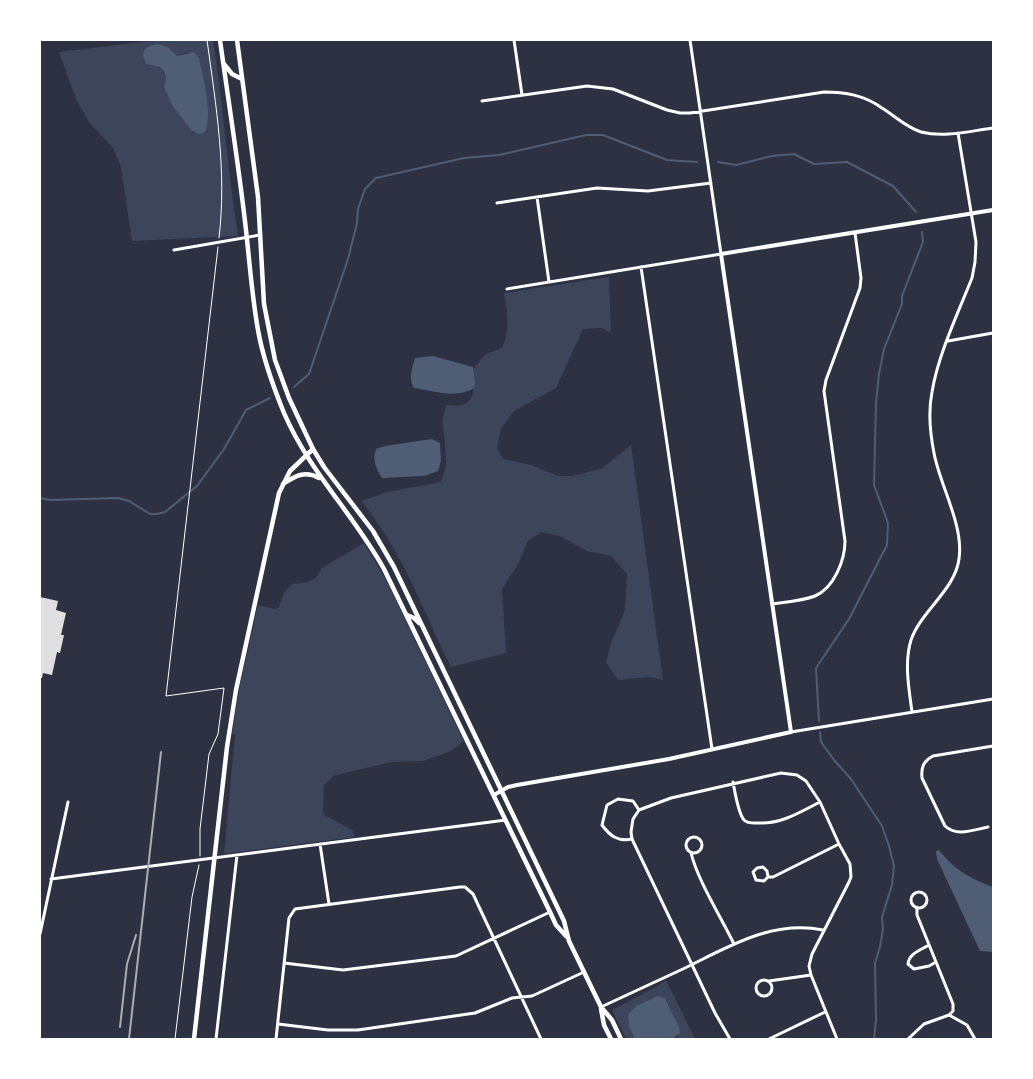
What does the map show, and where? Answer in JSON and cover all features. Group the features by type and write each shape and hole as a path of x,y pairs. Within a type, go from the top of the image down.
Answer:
{"main road":[{"path":"220,40 256,317 266,362 284,414 306,455 375,552 556,924 567,937 601,1007 612,1020 621,1039"},
{"path":"236,40 255,168 261,235 264,304 271,344 289,398 313,449 324,467 361,514 384,549 564,921 567,937"},
{"path":"223,63 232,74 242,79"},
{"path":"194,1039 227,747 236,690 282,485 290,470 313,449"},
{"path":"282,485 299,474 311,474 322,479"},
{"path":"407,615 422,625"},
{"path":"601,1007 604,1024 611,1039"}],"street":[{"path":"514,40 522,95"},
{"path":"690,40 791,732"},
{"path":"482,101 572,87 600,87 613,89 667,110 680,113 824,92 841,92 867,99 904,124 921,132 933,134 958,133 993,128"},
{"path":"912,712 908,664 911,641 956,570 959,558 957,532 938,472 931,435 931,393 972,278 975,262 976,242 958,133"},
{"path":"497,202 597,188 648,191 711,183"},
{"path":"537,197 549,282"},
{"path":"507,289 993,210"},
{"path":"772,604 815,596 822,591 838,571 845,553 845,540 824,391 826,380 860,288 861,278 855,233"},
{"path":"174,250 261,235"},
{"path":"641,267 712,749"},
{"path":"948,341 993,333"},
{"path":"494,795 517,785 669,759 791,732 993,699"},
{"path":"988,827 961,833 949,830 945,826 922,778 921,771 928,759 933,756 993,746"},
{"path":"730,1039 632,839 633,819 639,810 671,798 733,782 781,773 798,775 806,781 820,802 850,864 851,877 823,930 812,954 809,966 836,1039"},
{"path":"733,782 741,815 745,821 751,823 770,824 783,821 820,802"},
{"path":"632,839 623,840 610,836 602,825 603,817 607,806 618,799 633,801 639,810"},
{"path":"40,934 68,802"},
{"path":"52,879 506,820"},
{"path":"691,853 698,852 702,847 701,841 696,837 690,837 686,842 686,848 691,853 704,885 734,944"},
{"path":"320,844 329,904"},
{"path":"768,877 767,871 763,867 757,868 753,872 754,878 758,882 764,881 768,877 773,877 839,844"},
{"path":"216,1039 237,855"},
{"path":"276,1039 289,918 298,908 465,887 473,894 541,1039"},
{"path":"915,892 921,892 926,896 927,902 923,907 917,907 912,904 911,897 915,892"},
{"path":"908,1039 924,1024 948,1015 953,1011 953,1004 917,915 917,907"},
{"path":"284,963 336,970 352,970 456,956 550,912"},
{"path":"601,1007 749,936 791,927 806,926 823,930"},
{"path":"929,945 911,955 908,964 914,969 929,966 936,962"},
{"path":"278,1024 328,1030 358,1030 475,1014 512,998 532,996 584,972"},
{"path":"768,981 772,985 772,991 768,995 760,995 757,991 757,984 761,980 768,981 811,975"},
{"path":"769,1039 825,1012"},
{"path":"948,1015 967,1025 975,1039"}],"path":[{"path":"207,40 220,133 223,181 219,237"},
{"path":"200,853 200,829 208,754 218,734 224,688 166,696 218,248"},
{"path":"175,1039 192,898 198,868"}],"shaded area":[{"path":"158,40 213,40 238,236 132,241 121,167 113,148 89,122 76,99 59,52","holes":["168,47 177,56 188,52 199,58 207,107 207,126 191,130 167,95 165,90 166,76 163,69 146,64 144,51"]},
{"path":"158,44 168,47 177,56 194,52 199,58 208,106 205,132 199,134 191,130 172,105 164,87 166,77 164,71 160,67 146,64 143,55 145,49"},
{"path":"609,277 611,333 602,328 583,329 556,388 514,411 501,429 497,448 503,459 531,465 558,476 572,476 601,469 631,445 663,680 648,677 618,680 606,662 611,643 625,610 627,574 611,556 587,551 560,536 541,532 527,542 519,563 502,589 506,653 451,667 400,560 376,520 361,501 387,492 441,482 446,461 443,417 446,405 462,405 470,400 474,390 473,369 486,354 502,348 507,334 504,293"},
{"path":"433,356 473,367 474,388 452,394 414,388 411,377 415,358"},
{"path":"432,439 440,443 441,461 438,471 424,476 382,478 375,464 376,449"},
{"path":"364,543 386,580 464,741 449,752 423,761 392,762 334,776 324,785 323,814 352,830 355,837 224,854 235,734 232,734 239,690 258,605 276,609 279,607 284,593 292,584 308,582 316,578 322,568"},
{"path":"939,850 963,873 993,887 993,952 980,951 937,859 936,851"},
{"path":"666,980 695,1039 672,1039 678,1036 680,1030 667,1001 629,1027 635,1039 626,1039 612,1010"},
{"path":"658,996 665,998 680,1033 672,1039 635,1039 629,1027 628,1015 636,1006"}],"building":[{"path":"40,597 58,601 56,610 66,613 61,635 64,635 60,653 57,652 52,675 43,673 42,678 40,678"}],"waterway":[{"path":"294,387 309,374 348,259 357,223 358,209 365,189 376,178 464,158 499,155 586,135 603,135 667,160 697,162"},
{"path":"718,162 736,165 772,156 794,154 814,164 847,162 893,186 916,212"},
{"path":"819,721 816,668 849,619 887,545 888,523 874,485 876,403 879,374 884,349 902,304 902,296 923,242 922,232"},
{"path":"40,498 50,500 118,498 129,501 150,514 165,512 197,486 224,449 246,410 270,398"},
{"path":"820,732 821,742 851,779 882,826 894,866 892,885 882,917 883,929 875,963 876,1020 874,1039"}],"railway":[{"path":"129,1039 161,752"},
{"path":"120,1027 127,964 136,935"}]}
